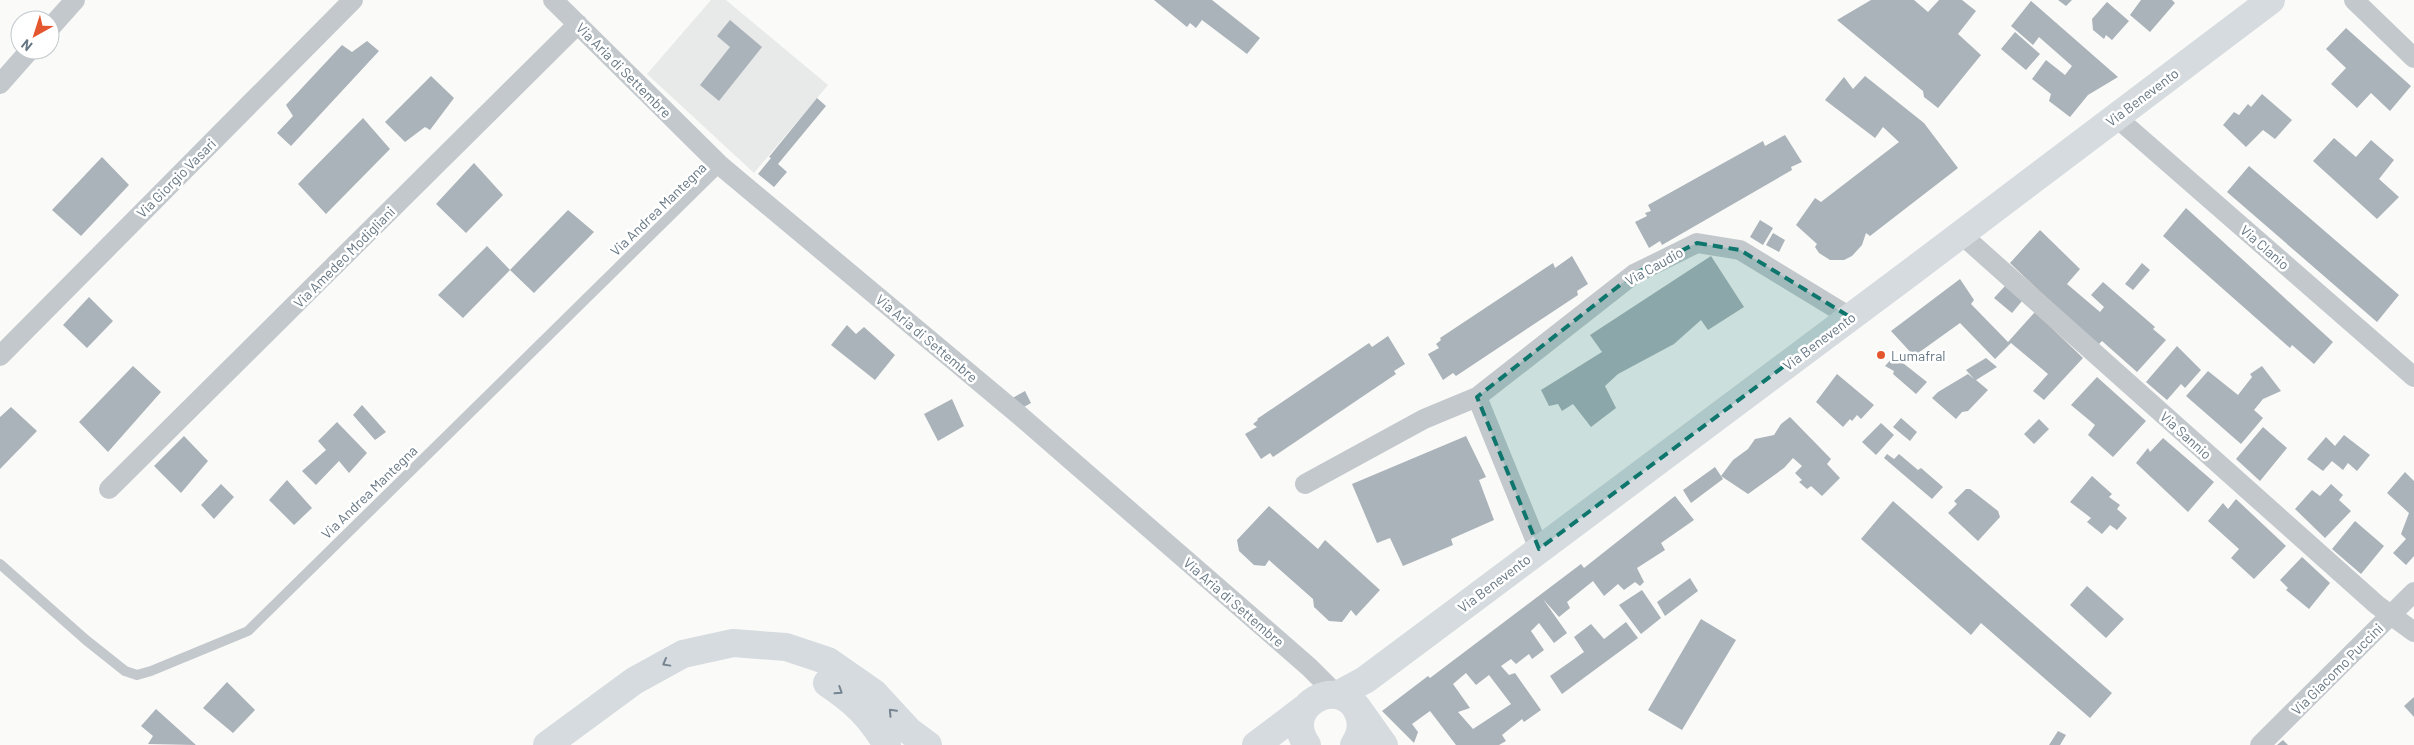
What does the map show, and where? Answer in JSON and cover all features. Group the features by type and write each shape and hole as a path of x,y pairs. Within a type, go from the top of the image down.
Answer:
{"main road":[{"name":"Via Benevento","path":"1308,745 1300,727 1301,717 1328,703 1359,694 1366,680 2271,0"},
{"path":"548,745 634,681 683,654 733,643 786,647 828,661 874,694 909,730 928,745"},
{"path":"575,745 645,695 689,671 717,663 746,660 787,666 821,679 851,699 873,722 887,745"},
{"path":"1256,745 1328,703"},
{"path":"1328,703 1361,727 1354,745"},
{"path":"1328,703 1384,745"}],"street":[{"path":"60,17 75,0"},
{"name":"Via Giorgio Vasari","path":"0,356 353,0"},
{"name":"Via Aria di Settembre","path":"553,0 721,166 1018,414 1309,667 1328,703"},
{"path":"2354,0 2414,58"},
{"name":"Via Amedeo Modigliani","path":"109,489 578,24"},
{"path":"0,84 21,60"},
{"name":"Via Clanio","path":"2116,117 2414,377"},
{"name":"Via Sannio","path":"1961,234 2377,605 2392,614 2414,632"},
{"name":"Via Caudio","path":"1306,484 1424,419 1476,397 1634,274 1698,243 1740,250 1850,318"},
{"path":"1476,397 1539,549"},
{"name":"Via Giacomo Puccini","path":"2260,745 2414,592"}],"lane":[{"name":"Via Andrea Mantegna","path":"0,564 86,640 125,671 137,675 248,631 721,166"}],"highlighted area":[{"path":"1697,243 1740,250 1850,317 1539,549 1477,397 1634,274"}],"shaded area":[{"path":"711,0 726,0 828,85 754,173 647,74"}],"building":[{"path":"1154,0 1212,0 1260,38 1247,54 1202,20 1196,28 1190,23 1187,27"},
{"path":"1871,0 1914,0 1928,12 1939,0 1962,0 1976,11 1958,34 1981,55 1938,108 1924,97 1923,91 1837,20"},
{"path":"2058,0 2072,0 2066,6"},
{"path":"2141,0 2172,0 2175,3 2150,32 2130,15"},
{"path":"2031,1 2118,77 2088,95 2070,117 2049,101 2051,94 2032,79 2046,60 2065,75 2072,66 2039,37 2033,45 2011,26"},
{"path":"2107,2 2129,21 2112,40 2106,35 2104,39 2093,30 2092,19"},
{"path":"730,20 762,47 719,101 700,85 730,47 717,36"},
{"path":"2346,28 2411,86 2390,111 2371,93 2357,108 2331,84 2346,68 2326,49"},
{"path":"2015,32 2040,54 2026,70 2001,49"},
{"path":"367,41 379,51 291,146 277,133 293,116 286,105 342,45 352,52"},
{"path":"431,76 454,98 430,130 425,127 405,142 385,122"},
{"path":"1865,76 1924,123 1958,168 1870,236 1866,233 1862,245 1852,256 1844,260 1830,260 1819,253 1815,247 1817,244 1796,225 1815,198 1821,202 1899,142 1883,127 1875,138 1825,100 1844,77 1853,89"},
{"path":"2262,94 2292,120 2275,139 2263,130 2246,147 2223,125 2234,112 2239,115 2248,104 2251,107"},
{"path":"817,98 826,106 778,164 787,172 774,187 758,174 771,158 769,157"},
{"path":"363,118 390,149 326,214 298,184"},
{"path":"1785,135 1802,162 1791,167 1792,170 1662,245 1660,241 1649,248 1635,222 1647,216 1645,213 1651,211 1648,205 1763,141 1765,146"},
{"path":"2334,138 2356,157 2371,140 2394,160 2379,179 2399,197 2377,219 2313,161"},
{"path":"102,157 129,185 81,236 52,210"},
{"path":"474,163 503,195 466,233 436,204"},
{"path":"2249,166 2399,295 2377,322 2227,192"},
{"path":"2186,208 2333,342 2314,364 2292,345 2290,348 2163,236"},
{"path":"568,210 594,232 534,293 510,270"},
{"path":"1760,220 1773,228 1763,245 1750,237"},
{"path":"2040,230 2080,269 2067,284 2100,312 2104,307 2091,295 2103,282 2155,327 2153,329 2166,340 2137,372 2102,341 2097,346 2010,263"},
{"path":"1773,233 1785,240 1779,252 1766,245"},
{"path":"487,246 510,270 463,318 438,295"},
{"path":"1572,256 1588,284 1577,291 1578,295 1456,376 1453,373 1443,380 1428,354 1439,348 1436,344 1441,340 1440,338 1553,263 1555,268"},
{"path":"1711,256 1744,307 1708,330 1701,320 1674,344 1618,374 1605,386 1616,408 1591,427 1573,404 1562,411 1558,404 1549,406 1541,390 1602,352 1590,335"},
{"path":"2142,263 2150,270 2133,290 2125,284"},
{"path":"1960,279 1974,300 1971,304 2008,342 2035,312 2083,358 2044,400 2033,391 2048,374 2011,343 1995,359 1960,323 1914,356 1891,331"},
{"path":"2005,286 2022,301 2012,313 1994,298"},
{"path":"89,297 113,321 87,348 63,325"},
{"path":"847,325 856,334 864,327 895,355 875,380 831,345"},
{"path":"1388,336 1405,364 1394,371 1396,374 1273,457 1270,453 1261,459 1245,434 1257,427 1253,424 1257,419 1369,343 1372,347"},
{"path":"2177,346 2201,370 2185,388 2181,384 2167,400 2146,382"},
{"path":"1894,356 1927,382 1916,394 1893,374 1894,371 1885,366"},
{"path":"1986,358 1997,367 1976,380 1988,390 1968,411 1962,412 1956,419 1932,398 1938,392 1968,374 1974,379 1966,370"},
{"path":"133,366 161,392 108,452 79,422"},
{"path":"2262,366 2281,391 2263,399 2254,410 2263,418 2241,444 2186,396 2208,371 2238,395 2252,377 2250,374"},
{"path":"1837,374 1874,405 1861,419 1857,415 1852,421 1850,419 1843,427 1816,402"},
{"path":"2097,377 2146,421 2113,457 2088,435 2095,425 2071,405"},
{"path":"1025,391 1031,403 1022,408 1009,400"},
{"path":"952,399 964,426 938,441 924,414"},
{"path":"362,405 386,432 375,440 353,415"},
{"path":"11,407 37,431 0,469 0,417"},
{"path":"1790,417 1831,459 1827,464 1840,478 1822,496 1811,486 1807,489 1799,482 1802,480 1795,473 1802,466 1793,458 1784,468 1748,494 1721,476 1733,460 1748,449 1755,439 1774,435 1781,424"},
{"path":"1901,418 1917,432 1910,441 1893,427"},
{"path":"2039,419 2049,429 2034,444 2024,434"},
{"path":"337,422 367,453 349,473 339,461 316,485 302,471 326,450 318,441"},
{"path":"1881,423 1894,435 1876,455 1862,442"},
{"path":"2263,427 2287,448 2260,481 2236,459"},
{"path":"2344,435 2370,455 2357,471 2348,463 2343,470 2332,461 2323,471 2307,459 2326,437 2335,446"},
{"path":"184,436 208,461 181,493 154,466"},
{"path":"1466,436 1486,477 1479,480 1494,520 1451,539 1453,545 1403,566 1390,538 1377,543 1352,484"},
{"path":"2163,438 2214,482 2188,512 2136,463 2148,448 2150,452"},
{"path":"1887,454 1894,459 1899,454 1918,470 1921,468 1943,487 1932,499 1884,458"},
{"path":"1715,467 1723,479 1691,503 1683,490"},
{"path":"2405,472 2414,481 2414,556 2406,565 2393,553 2406,539 2401,534 2409,513 2387,493"},
{"path":"2092,476 2112,494 2109,497 2120,505 2117,509 2127,518 2117,530 2110,525 2102,534 2087,522 2091,518 2070,502"},
{"path":"287,480 312,508 294,525 269,500"},
{"path":"221,484 234,497 214,519 201,505"},
{"path":"2331,484 2343,495 2339,500 2351,511 2325,538 2295,509 2312,490 2320,496"},
{"path":"1966,489 1970,489 1998,511 2000,517 1978,541 1948,513 1957,504 1954,501"},
{"path":"1675,496 1694,520 1661,543 1665,550 1637,568 1644,582 1640,586 1635,582 1624,590 1618,584 1604,596 1593,581 1567,602 1570,608 1559,617 1543,599 1567,633 1554,643 1539,623 1531,631 1544,650 1532,659 1529,654 1516,664 1511,659 1501,666 1509,675 1515,673 1541,710 1524,722 1522,719 1502,735 1506,741 1499,745 1456,745 1430,711 1412,724 1418,732 1414,743 1382,711 1428,676 1430,678 1581,564 1584,568","holes":["1466,673 1476,685 1489,675 1511,704 1473,729 1458,712 1470,708 1453,684"]},
{"path":"2236,499 2286,546 2254,579 2231,558 2239,549 2208,521 2223,503 2228,509"},
{"path":"1893,501 2112,693 2090,718 1981,623 1971,635 1861,539"},
{"path":"1269,506 1318,549 1325,540 1380,590 1356,616 1351,610 1342,622 1329,621 1314,607 1313,599 1269,560 1265,566 1254,565 1239,551 1237,540"},
{"path":"2355,521 2384,546 2361,574 2332,549"},
{"path":"2302,557 2330,583 2309,609 2286,590 2288,588 2280,580"},
{"path":"1690,578 1698,591 1665,616 1657,602"},
{"path":"2087,586 2124,619 2106,638 2070,605"},
{"path":"1642,590 1661,618 1641,634 1619,605"},
{"path":"1701,619 1736,640 1682,730 1648,710"},
{"path":"1626,622 1638,638 1562,694 1550,676 1584,652 1574,637 1591,624 1604,639"},
{"path":"227,682 255,710 233,733 203,708"},
{"path":"2414,697 2414,717 2404,706"},
{"path":"156,709 196,745 148,744 153,736 141,726"},
{"path":"2058,731 2066,735 2060,745 2049,745"},
{"path":"2283,740 2288,745 2277,745"}],"place":[{"name":"Lumafral","path":"1881,355"}]}
